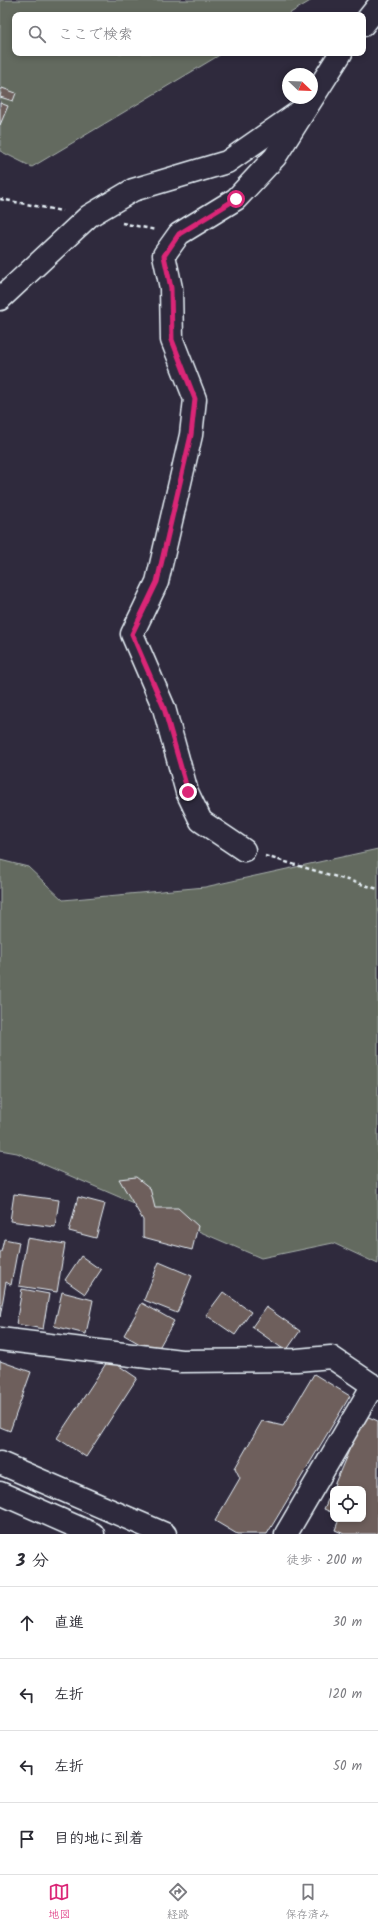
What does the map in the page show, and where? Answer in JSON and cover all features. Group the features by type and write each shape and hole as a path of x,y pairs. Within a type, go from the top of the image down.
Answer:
{"street":[{"path":"366,21 378,6"},
{"path":"244,850 201,821 188,792 164,708 132,634 157,582 191,435 195,399 172,340 171,288 164,256 179,234 236,199 275,157 339,56"},
{"path":"0,299 89,216 133,190 227,162 307,107"},
{"path":"0,1339 181,1361 297,1360 331,1357 376,1387 286,1534"},
{"path":"0,1464 165,1534"},
{"path":"0,1494 93,1534"}],"path":[{"path":"244,850 378,889"}],"green space":[{"path":"0,0 312,0 292,12 12,12 12,56 218,56 32,167 0,151"},
{"path":"378,849 378,1264 333,1243 261,1258 17,1153 0,1150 0,860 28,867 63,900 205,887"}],"building":[{"path":"2,88 16,93 13,101 0,97"},
{"path":"0,103 8,106 0,125"},
{"path":"136,1177 150,1188 155,1208 178,1208 198,1226 192,1250 143,1237 143,1220 119,1179"},
{"path":"14,1194 59,1200 55,1227 10,1221"},
{"path":"78,1197 105,1204 96,1238 69,1231"},
{"path":"27,1238 65,1244 57,1292 19,1286"},
{"path":"4,1239 19,1242 11,1285 6,1282 0,1317 0,1252"},
{"path":"81,1256 101,1270 85,1294 65,1280"},
{"path":"159,1262 192,1276 177,1313 144,1300"},
{"path":"22,1289 49,1294 43,1329 16,1324"},
{"path":"62,1292 93,1300 86,1334 54,1326"},
{"path":"223,1292 251,1312 235,1335 206,1315"},
{"path":"142,1303 174,1321 156,1353 124,1335"},
{"path":"266,1307 300,1331 286,1351 252,1327"},
{"path":"109,1359 137,1378 86,1457 57,1438"},
{"path":"0,1361 31,1372 10,1431 0,1427"},
{"path":"314,1374 350,1396 267,1534 237,1534 215,1521 240,1478 235,1468 262,1421 283,1426"},
{"path":"364,1415 378,1421 378,1534 344,1534 335,1530 338,1522 366,1522 366,1486 334,1486"},
{"path":"330,1495 330,1512 324,1509"}],"route":[{"path":"188,792 164,708 132,634 157,582 191,435 195,399 172,340 171,288 164,256 179,234 236,199"}]}
